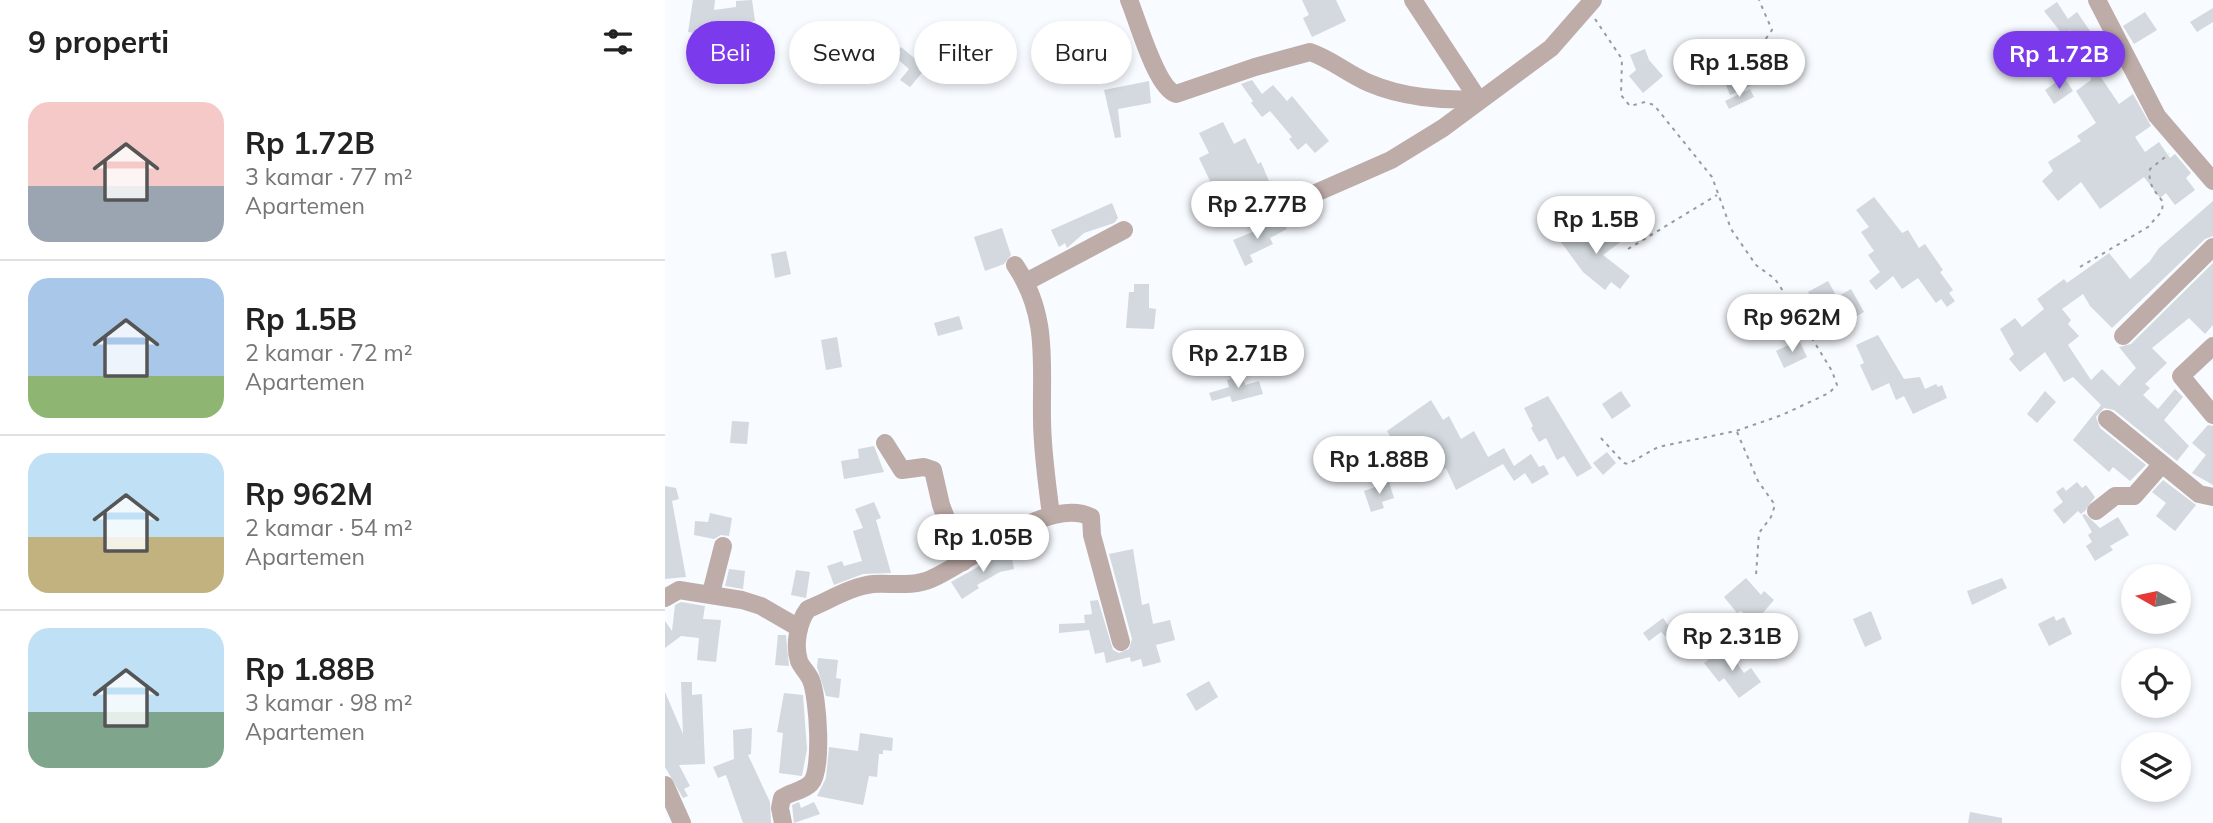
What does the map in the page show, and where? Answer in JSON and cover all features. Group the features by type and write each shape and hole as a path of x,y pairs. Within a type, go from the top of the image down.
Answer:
{"street":[{"path":"1129,0 1159,77 1170,92 1176,94 1255,66 1310,52 1371,84 1442,99 1478,99"},
{"path":"1413,0 1478,99"},
{"path":"2097,0 2157,116 2213,181"},
{"path":"1254,220 1391,160 1443,128 1478,99 1552,48 1590,2"},
{"path":"1026,282 1124,230"},
{"path":"2123,336 2213,247"},
{"path":"1015,265 1026,282 1044,358 1043,445 1051,515"},
{"path":"2213,346 2181,376 2213,415"},
{"path":"2107,419 2199,494 2213,497"},
{"path":"885,443 902,470 924,467 933,470 940,505 963,562"},
{"path":"2096,512 2115,496 2134,496 2162,464"},
{"path":"783,823 780,808 782,798 808,786 816,769 818,729 811,681 800,664 798,654 799,628 808,609 871,584 929,580 1030,522 1051,515 1084,514 1091,517 1092,535 1121,642"},
{"path":"711,593 723,546"},
{"path":"665,598 679,590 711,593 761,606 799,628"},
{"path":"665,785 682,823"}],"path":[{"path":"1756,62 1760,47 1772,30 1759,0"},
{"path":"1590,2 1608,42 1622,59 1621,95 1630,106 1645,102 1654,105 1712,177 1731,229 1756,264 1775,279 1837,380 1836,388 1829,393 1736,431 1658,447 1628,464 1599,436"},
{"path":"2080,267 2148,226 2162,211 2163,202 2151,188 2150,169 2181,145"},
{"path":"1627,249 1718,195"},
{"path":"1736,431 1758,481 1775,506 1771,517 1759,533 1756,575"}],"building":[{"path":"693,0 715,0 714,10 736,7 736,1 752,0 755,21 690,21"},
{"path":"1302,0 1336,0 1346,21 1312,37 1303,18 1309,15"},
{"path":"2057,2 2068,19 2077,12 2092,34 2079,44 2070,30 2063,35 2044,11"},
{"path":"2213,8 2213,22 2197,32 2190,22"},
{"path":"2145,12 2157,30 2134,44 2123,26"},
{"path":"900,48 914,58 914,82 910,87 900,80 909,69 900,61"},
{"path":"1645,49 1649,60 1663,76 1643,93 1629,76 1636,70 1630,55"},
{"path":"2089,59 2092,64 2108,62 2110,75 2100,76 2119,104 2133,94 2151,126 2135,137 2145,152 2159,142 2170,158 2175,154 2191,173 2186,178 2195,190 2175,205 2166,193 2160,198 2144,177 2100,209 2081,182 2058,201 2042,181 2053,171 2048,162 2081,141 2077,136 2096,123 2076,91 2091,80"},
{"path":"1747,72 1753,84 1730,95 1725,83"},
{"path":"2064,77 2073,91 2054,104 2045,90"},
{"path":"1252,80 1262,94 1273,85 1287,101 1292,96 1329,141 1315,153 1306,143 1298,150 1289,139 1292,137 1270,111 1262,117 1251,103 1253,101 1241,84"},
{"path":"1149,81 1151,103 1118,109 1121,137 1115,138 1104,90"},
{"path":"1750,89 1754,97 1729,109 1725,101"},
{"path":"1223,122 1234,144 1245,138 1258,164 1261,162 1276,198 1256,207 1252,198 1219,214 1203,185 1210,181 1199,158 1209,153 1199,133"},
{"path":"1874,197 1902,233 1908,230 1919,248 1925,244 1943,270 1940,272 1953,290 1949,293 1955,301 1947,307 1941,299 1936,303 1918,278 1902,289 1893,276 1876,290 1869,281 1880,272 1868,255 1874,251 1861,232 1869,227 1856,210"},
{"path":"2213,201 2213,236 2205,239 2112,328 2090,306 2083,294 2062,309 2071,320 2068,324 2079,336 2068,345 2091,380 2102,369 2119,386 2136,368 2119,347 2131,344 2213,263 2213,325 2205,334 2189,318 2152,348 2167,363 2145,384 2150,388 2143,395 2158,409 2175,389 2183,397 2164,420 2189,446 2177,461 2114,410 2104,408 2096,417 2100,428 2146,465 2130,481 2113,467 2109,472 2073,440 2101,405 2073,377 2064,382 2045,352 2020,372 2009,359 2014,354 2000,329 2015,318 2022,327 2044,309 2037,299 2064,279 2067,283 2109,253 2130,279 2150,261 2159,248"},
{"path":"1112,203 1118,218 1114,223 1084,233 1067,248 1065,243 1059,247 1051,230"},
{"path":"1282,220 1287,229 1270,238 1273,244 1250,255 1253,262 1245,266 1233,240"},
{"path":"1611,224 1623,240 1603,255 1630,276 1620,289 1611,282 1605,290 1583,272 1558,238 1574,227 1584,242"},
{"path":"1002,228 1011,255 1004,264 985,271 974,237"},
{"path":"786,251 791,274 775,278 771,254"},
{"path":"1828,281 1837,297 1851,289 1864,312 1836,328 1821,303 1816,306 1808,292"},
{"path":"1134,284 1149,284 1149,308 1156,309 1154,329 1126,328 1129,292 1134,292"},
{"path":"959,316 963,329 938,336 934,323"},
{"path":"1878,335 1904,379 1920,377 1925,389 1936,384 1938,387 1942,385 1947,398 1913,414 1904,396 1896,400 1889,383 1872,391 1860,365 1864,363 1856,345"},
{"path":"837,337 842,367 826,370 821,340"},
{"path":"1799,340 1807,357 1784,368 1776,351"},
{"path":"1243,376 1245,385 1259,381 1263,394 1232,402 1230,396 1212,401 1209,393 1229,387 1227,380"},
{"path":"1621,391 1631,406 1612,419 1602,404"},
{"path":"2045,391 2056,402 2037,423 2027,414"},
{"path":"1548,396 1592,468 1577,477 1564,456 1557,460 1546,438 1539,442 1531,428 1533,426 1524,408"},
{"path":"1431,400 1443,420 1449,416 1461,439 1474,431 1488,457 1504,448 1514,466 1531,454 1539,467 1544,465 1549,474 1532,484 1525,473 1514,481 1503,464 1456,490 1446,468 1441,471 1425,443 1402,456 1387,431"},
{"path":"732,421 749,422 747,444 730,443"},
{"path":"2208,425 2213,426 2213,485 2192,473 2206,455 2192,443"},
{"path":"874,446 884,472 844,479 841,461 859,458 858,449"},
{"path":"1607,452 1616,463 1603,475 1593,463"},
{"path":"2163,480 2196,505 2175,531 2156,516 2166,503 2152,492"},
{"path":"1389,482 1394,498 1382,502 1384,508 1371,512 1364,491"},
{"path":"2077,482 2082,488 2086,485 2095,497 2085,511 2081,514 2078,511 2064,524 2053,510 2063,502 2056,492 2063,487 2066,491"},
{"path":"665,486 676,488 679,499 672,501 686,577 665,579"},
{"path":"874,502 881,518 876,520 891,573 863,574 834,585 827,566 842,561 844,566 862,561 853,531 863,528 855,509"},
{"path":"710,513 732,518 729,536 721,535 714,539 694,535 695,521 708,522"},
{"path":"2085,514 2100,528 2118,517 2129,535 2110,546 2113,550 2095,561 2086,546 2092,542 2088,535 2092,532 2082,515"},
{"path":"987,516 993,530 969,545 962,529"},
{"path":"1010,549 1014,569 1000,572 977,585 979,588 962,599 951,582"},
{"path":"1133,549 1142,605 1149,603 1153,624 1170,620 1175,640 1156,645 1161,662 1143,667 1141,659 1131,662 1130,657 1106,663 1104,652 1095,654 1089,630 1059,633 1059,624 1085,623 1084,615 1092,614 1090,601 1098,600 1113,650 1119,653 1129,649 1132,639 1109,554"},
{"path":"729,569 745,571 743,589 725,586"},
{"path":"796,570 810,572 806,598 791,595"},
{"path":"1746,578 1761,595 1764,591 1774,600 1754,623 1741,611 1737,613 1724,597"},
{"path":"2002,578 2007,588 1972,605 1967,591"},
{"path":"681,602 705,606 703,619 721,620 716,662 697,660 699,638 681,636 665,648 665,621 672,631 675,605"},
{"path":"1871,611 1882,639 1865,647 1853,619"},
{"path":"1687,616 1696,625 1681,642 1683,645 1679,649 1661,632 1649,641 1643,633 1663,618 1672,631"},
{"path":"2054,616 2056,621 2064,617 2072,634 2049,646 2038,624"},
{"path":"778,635 786,635 789,666 775,665"},
{"path":"1725,647 1744,673 1751,668 1761,682 1739,698 1724,678 1719,682 1704,663"},
{"path":"818,658 838,660 836,678 841,679 839,698 826,696 817,667"},
{"path":"1209,681 1218,697 1196,711 1186,694"},
{"path":"681,682 692,682 692,695 702,694 705,764 679,765 690,786 684,789 688,796 683,798 665,767 665,692 683,734"},
{"path":"784,693 803,695 807,749 802,776 779,773 783,733 777,732"},
{"path":"752,728 751,754 748,755 770,802 771,823 743,823 726,775 718,778 713,767 734,759 733,730"},
{"path":"860,733 893,738 892,751 883,750 883,754 879,754 877,777 869,776 863,805 817,796 826,778 829,747 858,751"},
{"path":"799,802 801,808 814,802 820,814 794,823 792,805"},
{"path":"1970,812 2002,818 2002,823 1968,823"}]}
